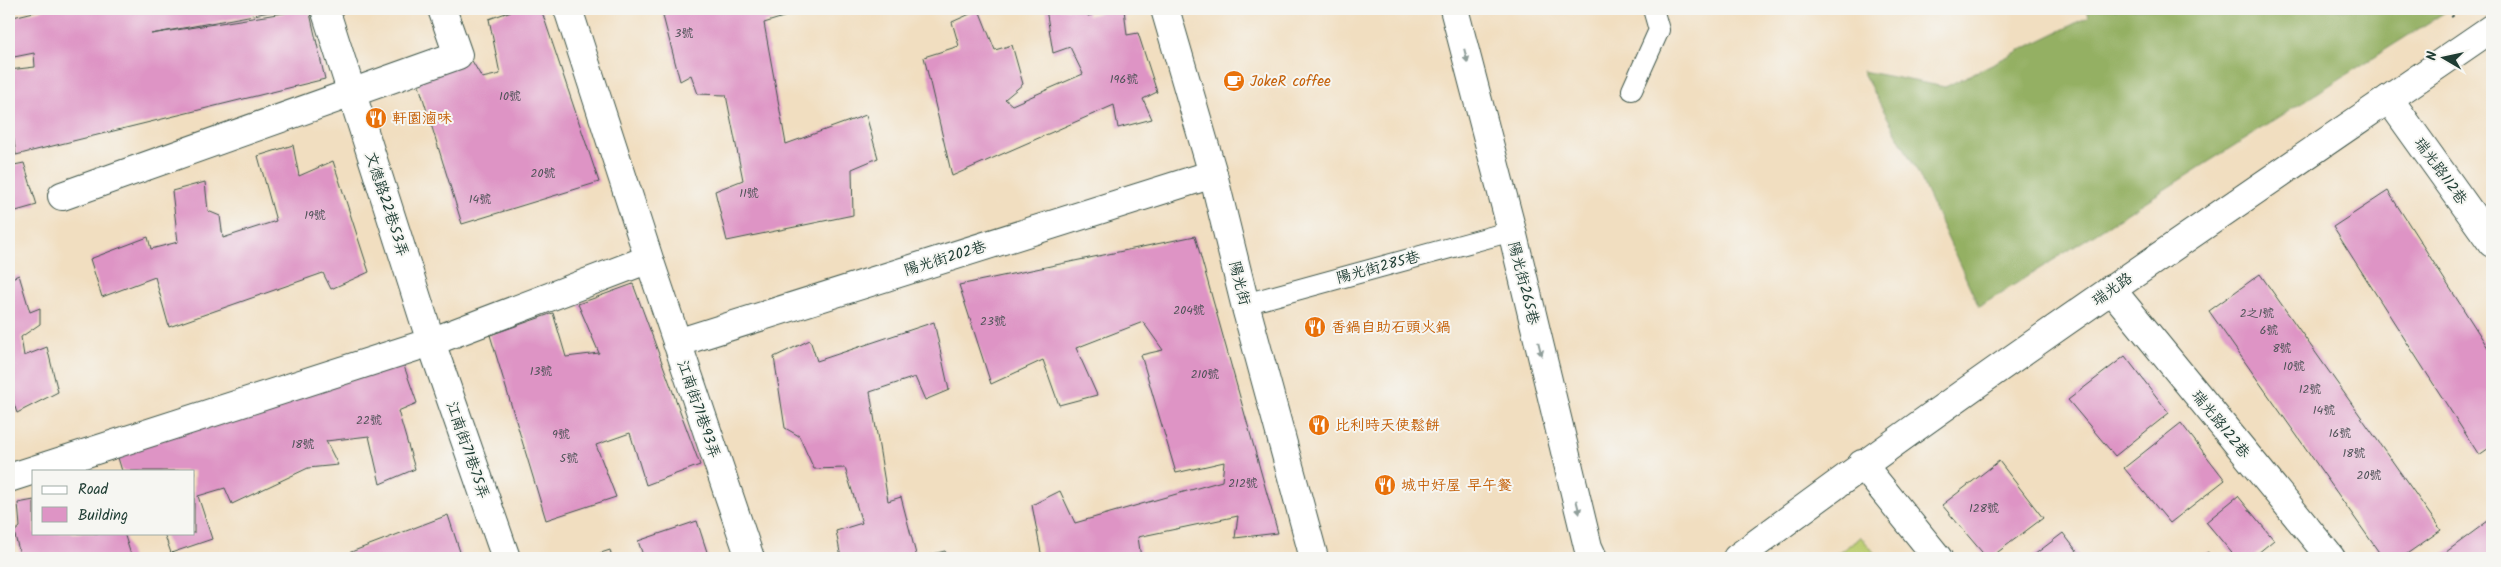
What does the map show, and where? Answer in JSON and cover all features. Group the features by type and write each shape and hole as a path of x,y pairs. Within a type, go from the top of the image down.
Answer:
{"street":[{"name":"文德路22巷53弄","path":"324,9 430,342"},
{"path":"62,196 458,55 442,9"},
{"name":"江南街71巷93弄","path":"568,9 648,259 750,558"},
{"name":"陽光街","path":"1165,9 1213,174 1245,304 1314,558"},
{"name":"陽光街265巷","path":"1454,9 1512,231 1588,547 1593,558"},
{"name":"瑞光路","path":"1736,558 1862,464 2111,289 2492,28"},
{"name":"瑞光路112巷","path":"2389,99 2492,243"},
{"name":"陽光街202巷","path":"677,343 1213,174"},
{"path":"34,470 430,342 648,259"},
{"name":"瑞光路122巷","path":"2111,289 2331,558"},
{"name":"江南街71巷75弄","path":"430,342 506,558"},
{"path":"1862,464 1938,558"},
{"path":"9,478 32,471"}],"lane":[{"path":"1632,90 1659,30 1653,9"},
{"name":"陽光街285巷","path":"1245,304 1512,231"}],"green space":[{"path":"2086,9 2450,9 1979,307 1917,171 1862,71 1945,87 2088,17"},
{"path":"1861,537 1879,558 1831,558"}],"building":[{"path":"46,9 286,9 151,34 309,9 325,79 16,155 9,107 9,70 35,67 34,53 9,58 9,18"},
{"path":"517,9 541,9 599,182 462,224 417,79 471,59 482,78 500,74 489,19"},
{"path":"675,9 790,9 793,14 764,23 786,144 866,115 878,158 852,169 853,215 727,241 715,191 743,180 726,95 698,94 691,75 680,81 663,16"},
{"path":"1046,9 1087,9 1088,16 1110,9 1124,9 1127,35 1138,33 1157,92 1143,99 1152,119 1118,128 1114,105 952,176 924,57 959,46 952,22 979,10 995,50 1012,45 1023,84 1005,99 1012,105 1083,74 1070,47 1053,53"},
{"path":"293,145 299,176 333,161 369,272 331,289 323,273 169,327 155,277 102,297 90,259 148,237 151,249 178,242 172,191 205,182 208,211 220,216 223,238 276,221 258,156"},
{"path":"24,163 37,205 9,213 9,166"},
{"path":"2388,191 2492,354 2492,446 2479,455 2333,227"},
{"path":"1195,236 1278,533 1235,538 1238,516 1138,537 1141,558 1042,558 1032,505 1060,491 1075,523 1222,481 1224,462 1176,473 1141,355 1163,350 1143,322 1076,348 1097,395 1059,405 1043,360 991,384 959,285"},
{"path":"2260,274 2441,530 2401,558 2383,558 2209,311"},
{"path":"19,275 30,312 40,308 40,324 21,337 24,356 47,347 58,392 17,413 9,390 9,279"},
{"path":"633,284 700,465 646,485 630,433 596,445 616,497 546,520 490,335 553,313 566,357 599,353 578,304"},
{"path":"934,322 949,390 925,400 915,377 870,392 888,501 901,497 917,558 841,558 836,531 862,523 845,468 814,469 799,436 785,428 774,357 810,340 817,361"},
{"path":"2125,356 2169,413 2115,456 2068,400"},
{"path":"403,363 417,403 398,411 415,469 380,484 369,436 326,441 338,465 308,468 232,504 225,488 198,496 212,539 171,553 164,534 195,534 195,470 122,470 116,451"},
{"path":"2181,423 2225,480 2170,523 2124,468"},
{"path":"1999,461 2043,518 1990,558 1987,558 1942,505"},
{"path":"2238,496 2274,540 2252,558 2236,558 2206,522"},
{"path":"32,500 32,534 124,534 132,558 21,558 14,532 20,527 18,503"},
{"path":"448,515 462,558 338,557"},
{"path":"2492,518 2492,558 2438,558"},
{"path":"697,521 709,558 644,558 638,541"},
{"path":"2063,533 2082,558 2030,558"},
{"path":"610,550 612,558 586,558"},
{"path":"945,551 949,558 917,558"},
{"path":"2208,552 2213,558 2199,558"}],"place":[{"name":"JokeR coffee","path":"1234,81"},
{"name":"軒園滷味","path":"376,118"},
{"name":"香鍋自助石頭火鍋","path":"1315,327"},
{"name":"比利時天使鬆餅","path":"1319,425"},
{"name":"城中好屋 早午餐","path":"1385,485"}]}
